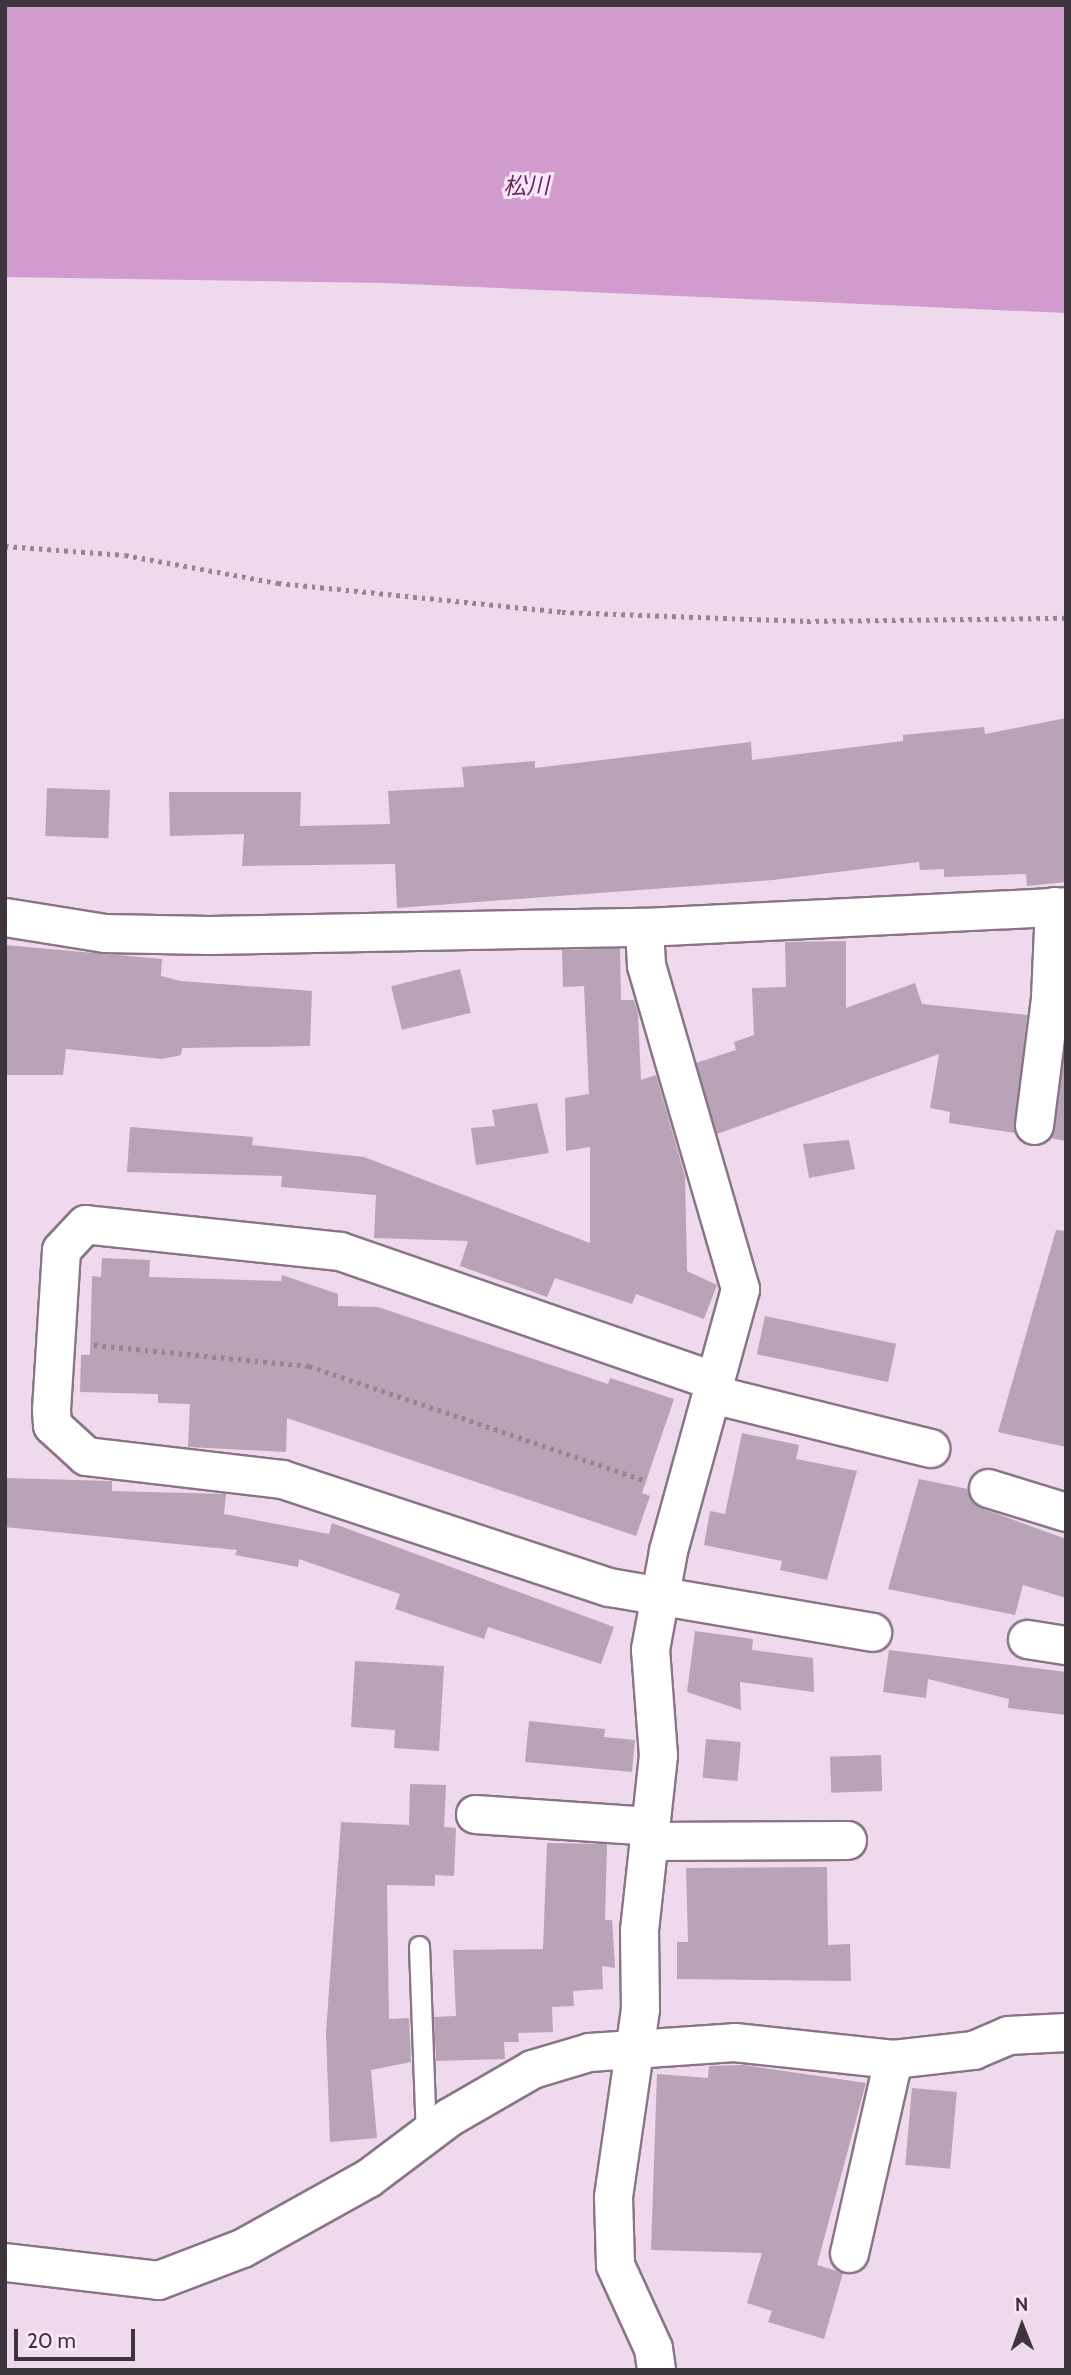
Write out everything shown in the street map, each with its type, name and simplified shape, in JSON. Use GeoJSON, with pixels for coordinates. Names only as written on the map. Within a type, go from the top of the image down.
{"type":"FeatureCollection","features":[{"type":"Feature","properties":{"kind":"street"},"geometry":{"type":"LineString","coordinates":[[5,917],[144,934],[644,927],[1060,906],[1058,998],[1034,1125]]}},
{"type":"Feature","properties":{"kind":"street"},"geometry":{"type":"LineString","coordinates":[[644,927],[646,965],[740,1272],[684,1494],[650,1649],[658,1755],[649,1834],[633,2048],[613,2197],[615,2265],[653,2348],[656,2370]]}},
{"type":"Feature","properties":{"kind":"street"},"geometry":{"type":"LineString","coordinates":[[872,1632],[660,1599],[282,1479],[86,1456],[52,1425],[61,1250],[85,1224],[340,1251],[713,1387],[930,1448]]}},
{"type":"Feature","properties":{"kind":"street"},"geometry":{"type":"LineString","coordinates":[[988,1488],[1066,1512]]}},
{"type":"Feature","properties":{"kind":"street"},"geometry":{"type":"LineString","coordinates":[[1027,1639],[1066,1645]]}},
{"type":"Feature","properties":{"kind":"street"},"geometry":{"type":"LineString","coordinates":[[475,1814],[649,1834],[847,1840]]}},
{"type":"Feature","properties":{"kind":"street"},"geometry":{"type":"LineString","coordinates":[[5,2262],[158,2280],[242,2248],[368,2178],[426,2134],[532,2069],[633,2048],[734,2042],[893,2059],[973,2050],[1008,2035],[1066,2032]]}},
{"type":"Feature","properties":{"kind":"street"},"geometry":{"type":"LineString","coordinates":[[849,2253],[893,2059]]}},
{"type":"Feature","properties":{"kind":"lane"},"geometry":{"type":"LineString","coordinates":[[419,1946],[426,2134]]}},
{"type":"Feature","properties":{"kind":"path"},"geometry":{"type":"LineString","coordinates":[[5,546],[125,555],[278,583],[562,612],[807,621],[1066,618]]}},
{"type":"Feature","properties":{"kind":"path"},"geometry":{"type":"LineString","coordinates":[[55,1342],[309,1366],[684,1494]]}},
{"type":"Feature","properties":{"kind":"water","name":"松川"},"geometry":{"type":"Polygon","coordinates":[[[5,5],[1066,5],[1066,313],[385,283],[5,277],[5,5]]]}},
{"type":"Feature","properties":{"kind":"building"},"geometry":{"type":"Polygon","coordinates":[[[1066,718],[1066,882],[1027,886],[1026,874],[944,877],[944,869],[920,870],[919,862],[773,880],[397,908],[395,864],[242,866],[244,834],[170,836],[169,792],[301,792],[300,826],[390,824],[388,791],[464,787],[462,767],[535,761],[535,768],[751,742],[752,760],[903,741],[903,735],[984,727],[985,734],[1066,718]]]}},
{"type":"Feature","properties":{"kind":"building"},"geometry":{"type":"Polygon","coordinates":[[[47,788],[110,790],[108,838],[45,836],[47,788]]]}},
{"type":"Feature","properties":{"kind":"building"},"geometry":{"type":"Polygon","coordinates":[[[846,941],[846,1008],[915,983],[922,1004],[1027,1015],[1015,1133],[949,1123],[950,1112],[930,1108],[939,1054],[717,1134],[696,1063],[736,1050],[734,1042],[754,1035],[752,988],[786,987],[785,942],[846,941]]]}},
{"type":"Feature","properties":{"kind":"building"},"geometry":{"type":"Polygon","coordinates":[[[5,945],[162,959],[161,976],[181,981],[312,991],[310,1046],[182,1048],[181,1055],[162,1059],[66,1049],[63,1075],[5,1075],[5,945]]]}},
{"type":"Feature","properties":{"kind":"building"},"geometry":{"type":"Polygon","coordinates":[[[620,948],[621,1000],[634,1000],[638,1013],[641,1080],[656,1075],[685,1176],[687,1271],[717,1285],[704,1319],[636,1294],[632,1304],[555,1278],[547,1297],[460,1266],[468,1241],[374,1238],[376,1195],[281,1187],[282,1176],[127,1172],[130,1127],[253,1137],[252,1145],[364,1157],[590,1243],[590,1147],[566,1151],[565,1098],[589,1094],[584,986],[563,987],[562,950],[620,948]]]}},
{"type":"Feature","properties":{"kind":"building"},"geometry":{"type":"Polygon","coordinates":[[[460,969],[471,1013],[402,1030],[391,986],[460,969]]]}},
{"type":"Feature","properties":{"kind":"building"},"geometry":{"type":"Polygon","coordinates":[[[1066,1041],[1066,1141],[1050,1138],[1066,1041]]]}},
{"type":"Feature","properties":{"kind":"building"},"geometry":{"type":"Polygon","coordinates":[[[537,1103],[549,1153],[476,1165],[471,1128],[495,1126],[492,1110],[537,1103]]]}},
{"type":"Feature","properties":{"kind":"building"},"geometry":{"type":"Polygon","coordinates":[[[849,1140],[855,1169],[809,1178],[803,1144],[849,1140]]]}},
{"type":"Feature","properties":{"kind":"building"},"geometry":{"type":"Polygon","coordinates":[[[1056,1230],[1066,1231],[1066,1447],[998,1432],[1056,1230]]]}},
{"type":"Feature","properties":{"kind":"building"},"geometry":{"type":"Polygon","coordinates":[[[102,1258],[150,1260],[149,1277],[281,1281],[282,1275],[338,1294],[338,1306],[378,1307],[608,1384],[610,1378],[674,1399],[642,1493],[650,1496],[636,1536],[287,1418],[286,1452],[188,1447],[190,1404],[158,1403],[158,1394],[80,1392],[81,1355],[90,1355],[92,1276],[101,1277],[102,1258]]]}},
{"type":"Feature","properties":{"kind":"building"},"geometry":{"type":"Polygon","coordinates":[[[765,1316],[896,1344],[888,1382],[757,1354],[765,1316]]]}},
{"type":"Feature","properties":{"kind":"building"},"geometry":{"type":"Polygon","coordinates":[[[742,1433],[799,1445],[796,1459],[857,1471],[827,1580],[780,1570],[782,1561],[704,1545],[710,1511],[725,1514],[742,1433]]]}},
{"type":"Feature","properties":{"kind":"building"},"geometry":{"type":"Polygon","coordinates":[[[5,1478],[112,1481],[112,1491],[226,1494],[224,1514],[329,1534],[332,1523],[614,1627],[601,1664],[488,1627],[484,1639],[395,1609],[400,1594],[299,1559],[298,1567],[235,1555],[237,1550],[5,1527],[5,1478]]]}},
{"type":"Feature","properties":{"kind":"building"},"geometry":{"type":"Polygon","coordinates":[[[919,1479],[968,1489],[981,1508],[1066,1539],[1066,1598],[1023,1585],[1015,1615],[888,1589],[919,1479]]]}},
{"type":"Feature","properties":{"kind":"building"},"geometry":{"type":"Polygon","coordinates":[[[695,1631],[753,1639],[752,1650],[813,1658],[814,1692],[740,1682],[741,1710],[687,1692],[695,1631]]]}},
{"type":"Feature","properties":{"kind":"building"},"geometry":{"type":"Polygon","coordinates":[[[889,1650],[1066,1672],[1066,1715],[1008,1708],[1009,1699],[928,1679],[926,1698],[883,1692],[889,1650]]]}},
{"type":"Feature","properties":{"kind":"building"},"geometry":{"type":"Polygon","coordinates":[[[355,1661],[444,1666],[439,1751],[394,1748],[395,1730],[351,1727],[355,1661]]]}},
{"type":"Feature","properties":{"kind":"building"},"geometry":{"type":"Polygon","coordinates":[[[529,1721],[605,1729],[604,1737],[635,1740],[632,1772],[525,1762],[529,1721]]]}},
{"type":"Feature","properties":{"kind":"building"},"geometry":{"type":"Polygon","coordinates":[[[706,1739],[741,1742],[737,1781],[703,1778],[706,1739]]]}},
{"type":"Feature","properties":{"kind":"building"},"geometry":{"type":"Polygon","coordinates":[[[881,1755],[882,1791],[831,1793],[830,1757],[881,1755]]]}},
{"type":"Feature","properties":{"kind":"building"},"geometry":{"type":"Polygon","coordinates":[[[410,1784],[446,1785],[444,1827],[456,1828],[454,1876],[435,1875],[435,1886],[387,1885],[389,2019],[409,2018],[411,2062],[371,2070],[377,2138],[330,2142],[326,2033],[341,1822],[409,1825],[410,1784]]]}},
{"type":"Feature","properties":{"kind":"building"},"geometry":{"type":"Polygon","coordinates":[[[547,1843],[607,1844],[605,1920],[612,1920],[615,1968],[602,1966],[603,1989],[573,1991],[574,2006],[552,2007],[553,2032],[518,2033],[519,2042],[504,2042],[505,2059],[436,2061],[434,2017],[456,2016],[453,1950],[543,1949],[547,1843]]]}},
{"type":"Feature","properties":{"kind":"building"},"geometry":{"type":"Polygon","coordinates":[[[827,1867],[828,1945],[850,1944],[851,1981],[677,1979],[677,1942],[688,1942],[686,1868],[827,1867]]]}},
{"type":"Feature","properties":{"kind":"building"},"geometry":{"type":"Polygon","coordinates":[[[744,2065],[866,2083],[817,2265],[843,2273],[824,2339],[768,2322],[772,2311],[747,2303],[762,2253],[651,2250],[657,2074],[708,2078],[709,2066],[744,2065]]]}},
{"type":"Feature","properties":{"kind":"building"},"geometry":{"type":"Polygon","coordinates":[[[912,2088],[957,2092],[950,2169],[905,2165],[912,2088]]]}}]}
